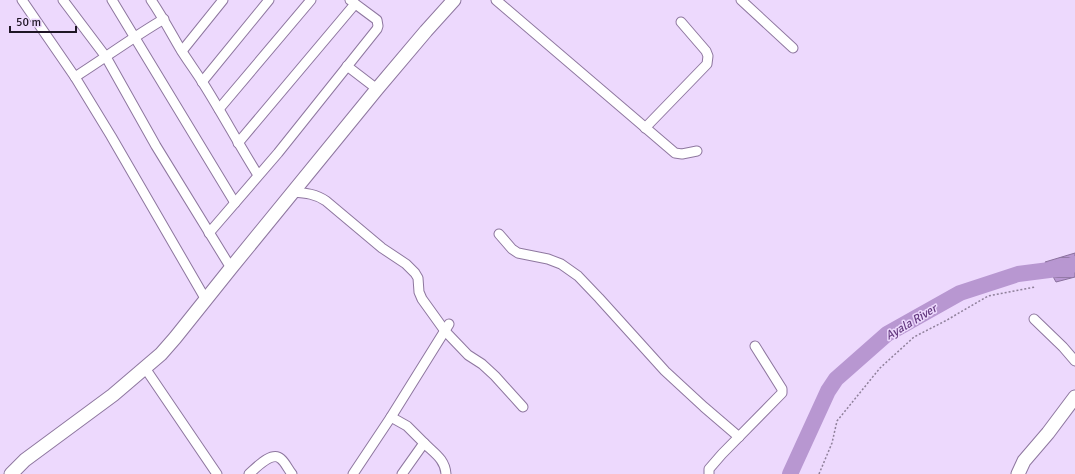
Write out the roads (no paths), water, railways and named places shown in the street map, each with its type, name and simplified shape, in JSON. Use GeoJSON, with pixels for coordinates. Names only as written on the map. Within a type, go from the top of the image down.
{"type":"FeatureCollection","features":[{"type":"Feature","properties":{"kind":"street"},"geometry":{"type":"LineString","coordinates":[[22,0],[74,77],[111,136],[206,300]]}},
{"type":"Feature","properties":{"kind":"street"},"geometry":{"type":"LineString","coordinates":[[63,0],[106,57],[156,146],[231,268]]}},
{"type":"Feature","properties":{"kind":"street"},"geometry":{"type":"LineString","coordinates":[[112,0],[235,203]]}},
{"type":"Feature","properties":{"kind":"street"},"geometry":{"type":"LineString","coordinates":[[151,0],[258,175]]}},
{"type":"Feature","properties":{"kind":"street"},"geometry":{"type":"LineString","coordinates":[[182,51],[224,0]]}},
{"type":"Feature","properties":{"kind":"street"},"geometry":{"type":"LineString","coordinates":[[202,82],[269,0]]}},
{"type":"Feature","properties":{"kind":"street"},"geometry":{"type":"LineString","coordinates":[[219,110],[311,0]]}},
{"type":"Feature","properties":{"kind":"street"},"geometry":{"type":"LineString","coordinates":[[11,474],[25,460],[113,395],[161,354],[377,89],[454,0]]}},
{"type":"Feature","properties":{"kind":"street"},"geometry":{"type":"LineString","coordinates":[[496,0],[675,153],[682,154],[697,151]]}},
{"type":"Feature","properties":{"kind":"street"},"geometry":{"type":"LineString","coordinates":[[741,0],[792,48]]}},
{"type":"Feature","properties":{"kind":"street"},"geometry":{"type":"LineString","coordinates":[[209,233],[278,153],[347,66],[378,26],[377,20],[353,2],[238,143]]}},
{"type":"Feature","properties":{"kind":"street"},"geometry":{"type":"LineString","coordinates":[[74,77],[164,19]]}},
{"type":"Feature","properties":{"kind":"street"},"geometry":{"type":"LineString","coordinates":[[646,128],[707,64],[708,56],[706,51],[681,22]]}},
{"type":"Feature","properties":{"kind":"street"},"geometry":{"type":"LineString","coordinates":[[347,66],[377,89]]}},
{"type":"Feature","properties":{"kind":"street"},"geometry":{"type":"LineString","coordinates":[[293,192],[319,196],[382,248],[406,264],[418,278],[419,292],[422,299],[447,327],[468,355],[482,364],[495,376],[523,407]]}},
{"type":"Feature","properties":{"kind":"street"},"geometry":{"type":"LineString","coordinates":[[499,234],[512,249],[518,253],[548,259],[561,264],[578,276],[665,371],[704,407],[739,436]]}},
{"type":"Feature","properties":{"kind":"street"},"geometry":{"type":"LineString","coordinates":[[1034,319],[1075,361]]}},
{"type":"Feature","properties":{"kind":"street"},"geometry":{"type":"LineString","coordinates":[[353,474],[391,417],[447,327]]}},
{"type":"Feature","properties":{"kind":"street"},"geometry":{"type":"LineString","coordinates":[[709,474],[709,470],[722,454],[782,392],[782,389],[754,346]]}},
{"type":"Feature","properties":{"kind":"street"},"geometry":{"type":"LineString","coordinates":[[145,368],[217,474]]}},
{"type":"Feature","properties":{"kind":"street"},"geometry":{"type":"LineString","coordinates":[[1018,474],[1024,461],[1048,433],[1075,397]]}},
{"type":"Feature","properties":{"kind":"street"},"geometry":{"type":"LineString","coordinates":[[391,417],[407,426],[442,460],[446,474]]}},
{"type":"Feature","properties":{"kind":"street"},"geometry":{"type":"LineString","coordinates":[[402,474],[424,443]]}},
{"type":"Feature","properties":{"kind":"street"},"geometry":{"type":"LineString","coordinates":[[249,474],[270,457],[275,456],[280,458],[292,474]]}},
{"type":"Feature","properties":{"kind":"waterway","name":"Ayala River"},"geometry":{"type":"LineString","coordinates":[[790,474],[828,391],[836,379],[887,334],[960,293],[1018,274],[1065,268],[1075,264]]}}]}
